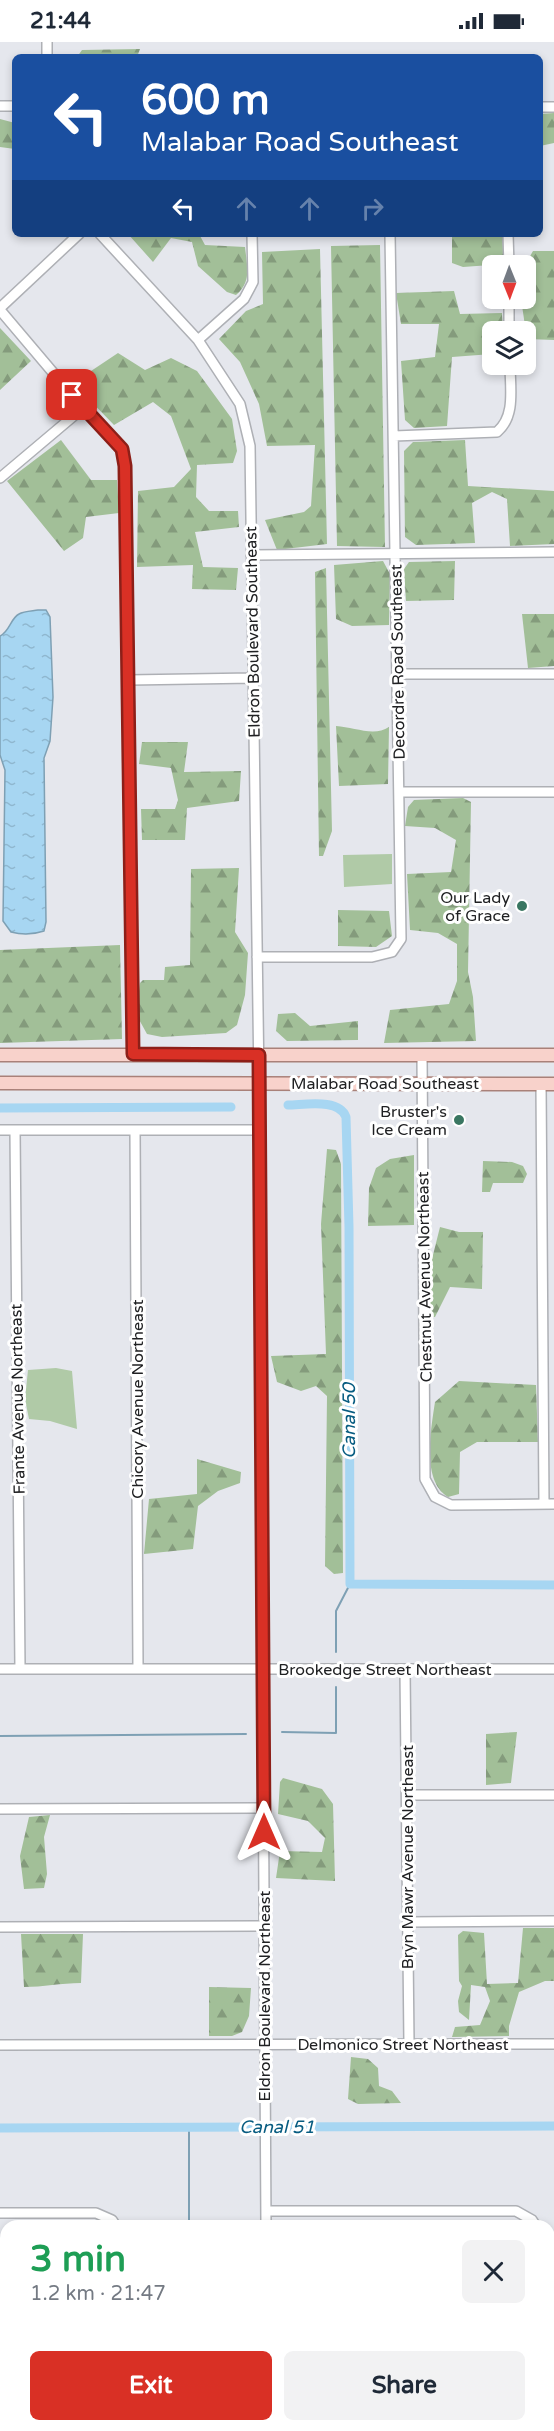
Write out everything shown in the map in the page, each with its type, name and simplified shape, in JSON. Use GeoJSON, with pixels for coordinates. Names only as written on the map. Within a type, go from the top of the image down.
{"type":"FeatureCollection","features":[{"type":"Feature","properties":{"kind":"main road","name":"Malabar Road Southeast"},"geometry":{"type":"LineString","coordinates":[[0,1055],[554,1055]]}},
{"type":"Feature","properties":{"kind":"main road","name":"Malabar Road Southeast"},"geometry":{"type":"LineString","coordinates":[[0,1083],[548,1084]]}},
{"type":"Feature","properties":{"kind":"street"},"geometry":{"type":"LineString","coordinates":[[76,237],[0,309],[82,408],[122,449],[125,466],[129,680],[133,1054]]}},
{"type":"Feature","properties":{"kind":"street","name":"Eldron Boulevard Southeast"},"geometry":{"type":"LineString","coordinates":[[102,237],[198,340],[240,404],[246,421],[250,446],[260,1082]]}},
{"type":"Feature","properties":{"kind":"street"},"geometry":{"type":"LineString","coordinates":[[198,340],[243,299],[253,282],[252,237]]}},
{"type":"Feature","properties":{"kind":"street","name":"Decordre Road Southeast"},"geometry":{"type":"LineString","coordinates":[[257,957],[372,957],[392,952],[401,939],[390,237]]}},
{"type":"Feature","properties":{"kind":"street"},"geometry":{"type":"LineString","coordinates":[[508,237],[509,255]]}},
{"type":"Feature","properties":{"kind":"street"},"geometry":{"type":"LineString","coordinates":[[394,436],[497,432],[506,425],[510,412],[510,375]]}},
{"type":"Feature","properties":{"kind":"street"},"geometry":{"type":"LineString","coordinates":[[0,478],[82,408]]}},
{"type":"Feature","properties":{"kind":"street"},"geometry":{"type":"LineString","coordinates":[[251,555],[554,552]]}},
{"type":"Feature","properties":{"kind":"street"},"geometry":{"type":"LineString","coordinates":[[398,674],[554,674]]}},
{"type":"Feature","properties":{"kind":"street"},"geometry":{"type":"LineString","coordinates":[[129,680],[253,678]]}},
{"type":"Feature","properties":{"kind":"street"},"geometry":{"type":"LineString","coordinates":[[400,792],[554,792]]}},
{"type":"Feature","properties":{"kind":"street","name":"Chestnut Avenue Northeast"},"geometry":{"type":"LineString","coordinates":[[422,1055],[425,1479],[435,1497],[451,1504],[549,1504]]}},
{"type":"Feature","properties":{"kind":"street","name":"Eldron Boulevard Northeast"},"geometry":{"type":"LineString","coordinates":[[260,1082],[266,2220]]}},
{"type":"Feature","properties":{"kind":"street"},"geometry":{"type":"LineString","coordinates":[[548,1084],[549,1504]]}},
{"type":"Feature","properties":{"kind":"street"},"geometry":{"type":"LineString","coordinates":[[0,1130],[260,1130]]}},
{"type":"Feature","properties":{"kind":"street","name":"Frante Avenue Northeast"},"geometry":{"type":"LineString","coordinates":[[15,1130],[20,1669]]}},
{"type":"Feature","properties":{"kind":"street","name":"Chicory Avenue Northeast"},"geometry":{"type":"LineString","coordinates":[[135,1130],[138,1668]]}},
{"type":"Feature","properties":{"kind":"street","name":"Brookedge Street Northeast"},"geometry":{"type":"LineString","coordinates":[[0,1669],[554,1669]]}},
{"type":"Feature","properties":{"kind":"street","name":"Bryn Mawr Avenue Northeast"},"geometry":{"type":"LineString","coordinates":[[405,1670],[409,2044]]}},
{"type":"Feature","properties":{"kind":"street"},"geometry":{"type":"LineString","coordinates":[[408,1795],[554,1795]]}},
{"type":"Feature","properties":{"kind":"street"},"geometry":{"type":"LineString","coordinates":[[0,1809],[264,1808]]}},
{"type":"Feature","properties":{"kind":"street"},"geometry":{"type":"LineString","coordinates":[[408,1922],[554,1921]]}},
{"type":"Feature","properties":{"kind":"street"},"geometry":{"type":"LineString","coordinates":[[0,1927],[264,1926]]}},
{"type":"Feature","properties":{"kind":"street","name":"Delmonico Street Northeast"},"geometry":{"type":"LineString","coordinates":[[0,2046],[554,2044]]}},
{"type":"Feature","properties":{"kind":"street"},"geometry":{"type":"LineString","coordinates":[[266,2211],[516,2211],[530,2220]]}},
{"type":"Feature","properties":{"kind":"street"},"geometry":{"type":"LineString","coordinates":[[0,2213],[96,2213],[109,2220]]}},
{"type":"Feature","properties":{"kind":"green space"},"geometry":{"type":"Polygon","coordinates":[[[140,49],[138,54],[79,54],[82,50],[140,49]]]}},
{"type":"Feature","properties":{"kind":"green space"},"geometry":{"type":"Polygon","coordinates":[[[554,113],[554,143],[543,145],[543,114],[554,113]]]}},
{"type":"Feature","properties":{"kind":"green space"},"geometry":{"type":"Polygon","coordinates":[[[0,119],[12,122],[12,149],[0,147],[0,119]]]}},
{"type":"Feature","properties":{"kind":"green space"},"geometry":{"type":"Polygon","coordinates":[[[131,237],[201,237],[205,245],[245,247],[247,273],[244,285],[236,295],[227,292],[198,266],[192,242],[171,238],[153,262],[131,237]]]}},
{"type":"Feature","properties":{"kind":"green space"},"geometry":{"type":"Polygon","coordinates":[[[452,237],[502,237],[503,255],[482,255],[482,266],[463,267],[452,263],[452,237]]]}},
{"type":"Feature","properties":{"kind":"green space"},"geometry":{"type":"Polygon","coordinates":[[[380,245],[385,547],[337,546],[331,246],[380,245]]]}},
{"type":"Feature","properties":{"kind":"green space"},"geometry":{"type":"Polygon","coordinates":[[[320,249],[327,544],[277,550],[265,520],[304,512],[311,506],[315,445],[267,446],[259,404],[240,362],[219,339],[246,311],[263,304],[262,252],[320,249]]]}},
{"type":"Feature","properties":{"kind":"green space"},"geometry":{"type":"Polygon","coordinates":[[[533,251],[554,251],[554,340],[536,339],[536,321],[524,321],[522,309],[536,309],[536,255],[531,255],[533,251]]]}},
{"type":"Feature","properties":{"kind":"green space"},"geometry":{"type":"Polygon","coordinates":[[[454,291],[460,314],[502,313],[502,321],[482,321],[482,355],[452,357],[447,426],[414,428],[405,420],[401,361],[435,357],[439,324],[401,324],[396,293],[454,291]]]}},
{"type":"Feature","properties":{"kind":"green space"},"geometry":{"type":"Polygon","coordinates":[[[0,328],[31,361],[0,390],[0,328]]]}},
{"type":"Feature","properties":{"kind":"green space"},"geometry":{"type":"Polygon","coordinates":[[[118,353],[145,370],[171,358],[197,371],[232,419],[237,451],[233,463],[197,465],[196,497],[209,511],[238,511],[239,527],[195,532],[203,567],[238,568],[236,590],[192,589],[193,565],[137,567],[138,491],[174,487],[191,469],[171,416],[153,402],[114,425],[73,383],[118,353]]]}},
{"type":"Feature","properties":{"kind":"green space"},"geometry":{"type":"Polygon","coordinates":[[[61,440],[91,480],[117,480],[119,513],[86,517],[83,538],[64,551],[7,481],[61,440]]]}},
{"type":"Feature","properties":{"kind":"green space"},"geometry":{"type":"Polygon","coordinates":[[[465,440],[468,486],[554,491],[554,544],[510,546],[507,499],[492,492],[472,503],[475,543],[416,545],[405,537],[404,451],[413,442],[465,440]]]}},
{"type":"Feature","properties":{"kind":"green space"},"geometry":{"type":"Polygon","coordinates":[[[383,561],[390,574],[389,625],[352,626],[336,619],[334,565],[383,561]]]}},
{"type":"Feature","properties":{"kind":"green space"},"geometry":{"type":"Polygon","coordinates":[[[455,561],[454,600],[406,601],[404,569],[409,562],[455,561]]]}},
{"type":"Feature","properties":{"kind":"green space"},"geometry":{"type":"Polygon","coordinates":[[[326,568],[332,831],[323,856],[319,856],[315,572],[326,568]]]}},
{"type":"Feature","properties":{"kind":"green space"},"geometry":{"type":"Polygon","coordinates":[[[522,614],[554,614],[554,666],[528,668],[522,614]]]}},
{"type":"Feature","properties":{"kind":"green space"},"geometry":{"type":"Polygon","coordinates":[[[336,726],[370,731],[389,727],[388,784],[339,786],[336,726]]]}},
{"type":"Feature","properties":{"kind":"green space"},"geometry":{"type":"Polygon","coordinates":[[[142,742],[188,742],[184,772],[241,771],[239,801],[187,808],[185,840],[142,840],[141,809],[175,809],[178,800],[171,768],[139,764],[142,742]]]}},
{"type":"Feature","properties":{"kind":"green space"},"geometry":{"type":"Polygon","coordinates":[[[463,798],[471,802],[468,972],[473,997],[476,1041],[384,1043],[390,1010],[449,1004],[457,981],[457,944],[438,933],[410,930],[407,874],[451,872],[456,840],[435,828],[405,826],[408,807],[414,800],[463,798]]]}},
{"type":"Feature","properties":{"kind":"green space"},"geometry":{"type":"Polygon","coordinates":[[[392,854],[392,884],[344,887],[343,855],[392,854]]]}},
{"type":"Feature","properties":{"kind":"green space"},"geometry":{"type":"Polygon","coordinates":[[[239,868],[235,932],[248,953],[245,995],[237,1025],[226,1033],[162,1037],[147,1034],[136,1014],[140,983],[143,980],[164,980],[165,967],[190,965],[191,869],[239,868]]]}},
{"type":"Feature","properties":{"kind":"green space"},"geometry":{"type":"Polygon","coordinates":[[[338,910],[389,911],[392,936],[376,947],[338,946],[338,910]]]}},
{"type":"Feature","properties":{"kind":"green space"},"geometry":{"type":"Polygon","coordinates":[[[120,945],[122,1039],[0,1043],[0,950],[120,945]]]}},
{"type":"Feature","properties":{"kind":"green space"},"geometry":{"type":"Polygon","coordinates":[[[295,1013],[310,1026],[358,1021],[358,1040],[287,1041],[276,1031],[278,1014],[295,1013]]]}},
{"type":"Feature","properties":{"kind":"green space"},"geometry":{"type":"Polygon","coordinates":[[[327,1149],[336,1150],[341,1164],[343,1573],[334,1574],[325,1566],[327,1396],[316,1386],[301,1391],[277,1382],[271,1356],[326,1354],[321,1224],[327,1149]]]}},
{"type":"Feature","properties":{"kind":"green space"},"geometry":{"type":"Polygon","coordinates":[[[414,1155],[414,1225],[368,1226],[369,1188],[376,1168],[390,1159],[414,1155]]]}},
{"type":"Feature","properties":{"kind":"green space"},"geometry":{"type":"Polygon","coordinates":[[[483,1161],[512,1162],[523,1166],[527,1174],[523,1183],[493,1183],[490,1192],[482,1192],[483,1161]]]}},
{"type":"Feature","properties":{"kind":"green space"},"geometry":{"type":"Polygon","coordinates":[[[440,1227],[459,1232],[483,1232],[482,1289],[450,1287],[435,1317],[428,1318],[431,1263],[440,1227]]]}},
{"type":"Feature","properties":{"kind":"green space"},"geometry":{"type":"Polygon","coordinates":[[[56,1368],[72,1371],[77,1429],[50,1421],[29,1419],[25,1399],[28,1370],[56,1368]]]}},
{"type":"Feature","properties":{"kind":"green space"},"geometry":{"type":"Polygon","coordinates":[[[459,1381],[536,1385],[538,1442],[477,1442],[460,1452],[459,1494],[448,1497],[434,1479],[430,1440],[435,1402],[459,1381]]]}},
{"type":"Feature","properties":{"kind":"green space"},"geometry":{"type":"Polygon","coordinates":[[[197,1459],[241,1472],[240,1483],[218,1491],[198,1506],[193,1549],[144,1554],[149,1499],[197,1494],[197,1459]]]}},
{"type":"Feature","properties":{"kind":"green space"},"geometry":{"type":"Polygon","coordinates":[[[517,1732],[511,1783],[486,1785],[486,1734],[517,1732]]]}},
{"type":"Feature","properties":{"kind":"green space"},"geometry":{"type":"Polygon","coordinates":[[[283,1778],[322,1789],[333,1804],[335,1881],[276,1878],[280,1851],[322,1852],[325,1838],[308,1821],[278,1814],[280,1782],[283,1778]]]}},
{"type":"Feature","properties":{"kind":"green space"},"geometry":{"type":"Polygon","coordinates":[[[50,1815],[44,1837],[47,1874],[44,1888],[24,1889],[20,1856],[29,1817],[50,1815]]]}},
{"type":"Feature","properties":{"kind":"green space"},"geometry":{"type":"Polygon","coordinates":[[[523,1928],[554,1928],[554,1981],[545,1981],[519,1992],[509,2026],[509,2036],[452,2037],[455,2027],[480,2025],[490,2001],[485,1987],[471,1985],[469,2020],[459,2012],[458,2001],[462,1986],[459,1981],[458,1935],[463,1931],[484,1933],[487,1984],[518,1983],[523,1928]]]}},
{"type":"Feature","properties":{"kind":"green space"},"geometry":{"type":"Polygon","coordinates":[[[21,1934],[83,1934],[81,1983],[24,1987],[21,1934]]]}},
{"type":"Feature","properties":{"kind":"green space"},"geometry":{"type":"Polygon","coordinates":[[[209,1987],[251,1988],[249,2016],[242,2032],[232,2036],[209,2036],[209,1987]]]}},
{"type":"Feature","properties":{"kind":"green space"},"geometry":{"type":"Polygon","coordinates":[[[351,2057],[368,2059],[378,2068],[379,2086],[392,2091],[401,2103],[358,2104],[348,2099],[351,2057]]]}},
{"type":"Feature","properties":{"kind":"water"},"geometry":{"type":"Polygon","coordinates":[[[46,610],[50,617],[53,697],[50,741],[44,758],[46,922],[44,931],[23,934],[11,932],[3,921],[5,770],[0,755],[0,636],[19,614],[46,610]]]}},
{"type":"Feature","properties":{"kind":"waterway","name":"Canal 50"},"geometry":{"type":"LineString","coordinates":[[288,1105],[329,1105],[342,1111],[346,1117],[349,1227],[350,1584],[554,1585]]}},
{"type":"Feature","properties":{"kind":"waterway","name":"Canal 50"},"geometry":{"type":"LineString","coordinates":[[0,1108],[231,1107]]}},
{"type":"Feature","properties":{"kind":"waterway"},"geometry":{"type":"LineString","coordinates":[[336,1652],[336,1611],[350,1584]]}},
{"type":"Feature","properties":{"kind":"waterway"},"geometry":{"type":"LineString","coordinates":[[282,1732],[336,1733],[336,1687]]}},
{"type":"Feature","properties":{"kind":"waterway"},"geometry":{"type":"LineString","coordinates":[[0,1736],[246,1734]]}},
{"type":"Feature","properties":{"kind":"waterway","name":"Canal 51"},"geometry":{"type":"LineString","coordinates":[[0,2128],[554,2126]]}},
{"type":"Feature","properties":{"kind":"waterway"},"geometry":{"type":"LineString","coordinates":[[189,2127],[189,2220]]}},
{"type":"Feature","properties":{"kind":"place","name":"Our Lady of Grace"},"geometry":{"type":"Point","coordinates":[522,906]}},
{"type":"Feature","properties":{"kind":"place","name":"Bruster's Ice Cream"},"geometry":{"type":"Point","coordinates":[459,1120]}},
{"type":"Feature","properties":{"kind":"route"},"geometry":{"type":"LineString","coordinates":[[72,395],[122,449],[125,466],[133,1054],[259,1055],[264,1832]]}}]}
